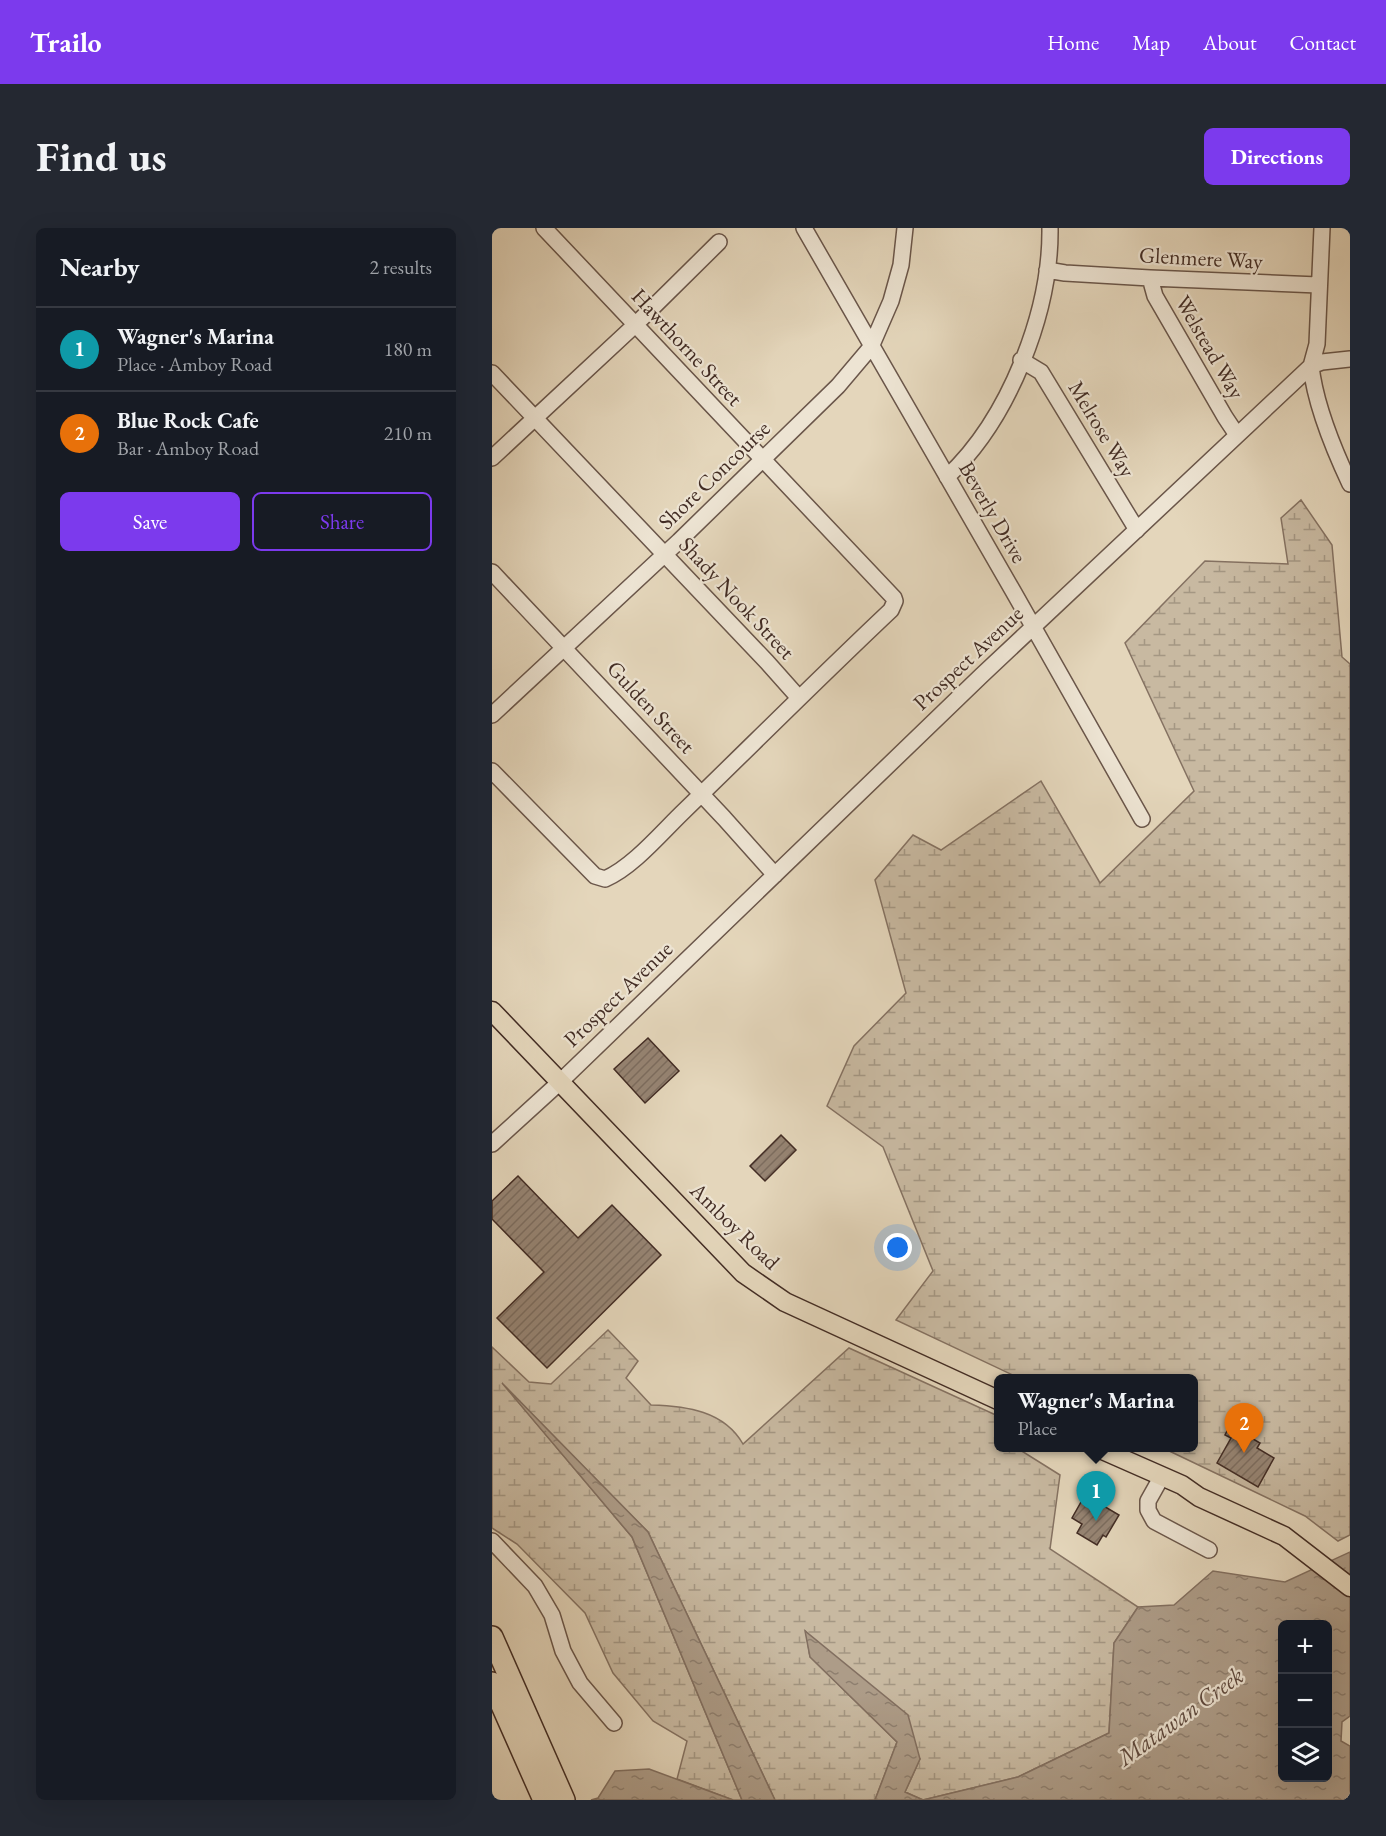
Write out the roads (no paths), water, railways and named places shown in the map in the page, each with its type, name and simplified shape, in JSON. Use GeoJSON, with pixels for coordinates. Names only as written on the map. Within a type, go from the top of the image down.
{"type":"FeatureCollection","features":[{"type":"Feature","properties":{"kind":"highway"},"geometry":{"type":"LineString","coordinates":[[492,1637],[551,1794]]}},
{"type":"Feature","properties":{"kind":"highway"},"geometry":{"type":"LineString","coordinates":[[492,1683],[551,1794]]}},
{"type":"Feature","properties":{"kind":"main road","name":"Amboy Road"},"geometry":{"type":"LineString","coordinates":[[492,1011],[743,1273],[785,1302],[994,1398]]}},
{"type":"Feature","properties":{"kind":"main road"},"geometry":{"type":"LineString","coordinates":[[1107,1452],[1182,1485],[1199,1497],[1284,1536],[1350,1587]]}},
{"type":"Feature","properties":{"kind":"street","name":"Hawthorne Street"},"geometry":{"type":"LineString","coordinates":[[544,228],[894,598],[895,602],[891,610],[799,698]]}},
{"type":"Feature","properties":{"kind":"street","name":"Beverly Drive"},"geometry":{"type":"LineString","coordinates":[[804,228],[1142,819]]}},
{"type":"Feature","properties":{"kind":"street","name":"Shore Concourse"},"geometry":{"type":"LineString","coordinates":[[492,715],[838,386],[871,346],[897,282],[905,228]]}},
{"type":"Feature","properties":{"kind":"street"},"geometry":{"type":"LineString","coordinates":[[947,477],[964,461],[987,428],[1009,390],[1031,339],[1047,270],[1050,228]]}},
{"type":"Feature","properties":{"kind":"street"},"geometry":{"type":"LineString","coordinates":[[1322,228],[1317,344],[1311,366],[1313,380],[1332,442],[1350,484]]}},
{"type":"Feature","properties":{"kind":"street"},"geometry":{"type":"LineString","coordinates":[[492,458],[635,325],[719,242]]}},
{"type":"Feature","properties":{"kind":"street","name":"Glenmere Way"},"geometry":{"type":"LineString","coordinates":[[1047,270],[1150,278],[1318,285]]}},
{"type":"Feature","properties":{"kind":"street","name":"Welstead Way"},"geometry":{"type":"LineString","coordinates":[[1150,278],[1155,296],[1237,435]]}},
{"type":"Feature","properties":{"kind":"street"},"geometry":{"type":"LineString","coordinates":[[1311,366],[1322,362],[1350,359]]}},
{"type":"Feature","properties":{"kind":"street","name":"Melrose Way"},"geometry":{"type":"LineString","coordinates":[[1021,360],[1041,372],[1137,530]]}},
{"type":"Feature","properties":{"kind":"street","name":"Prospect Avenue"},"geometry":{"type":"LineString","coordinates":[[492,1144],[560,1082],[1033,627],[1311,366]]}},
{"type":"Feature","properties":{"kind":"street","name":"Shady Nook Street"},"geometry":{"type":"LineString","coordinates":[[492,373],[799,698]]}},
{"type":"Feature","properties":{"kind":"street","name":"Gulden Street"},"geometry":{"type":"LineString","coordinates":[[492,572],[702,794],[775,875]]}},
{"type":"Feature","properties":{"kind":"street"},"geometry":{"type":"LineString","coordinates":[[492,771],[595,876],[605,879],[614,875],[702,794],[799,698]]}},
{"type":"Feature","properties":{"kind":"street"},"geometry":{"type":"LineString","coordinates":[[1162,1476],[1148,1501],[1148,1510],[1154,1521],[1209,1550]]}},
{"type":"Feature","properties":{"kind":"street"},"geometry":{"type":"LineString","coordinates":[[492,1541],[536,1587],[552,1615],[563,1651],[580,1683],[614,1723]]}},
{"type":"Feature","properties":{"kind":"water"},"geometry":{"type":"Polygon","coordinates":[[[502,1383],[648,1532],[775,1800],[742,1800],[632,1537],[502,1383]]]}},
{"type":"Feature","properties":{"kind":"water","name":"Matawan Creek"},"geometry":{"type":"Polygon","coordinates":[[[1350,1552],[1350,1716],[1342,1722],[1341,1741],[1350,1746],[1350,1800],[923,1800],[1018,1777],[1109,1733],[1114,1643],[1138,1607],[1174,1605],[1213,1571],[1285,1582],[1350,1552]]]}},
{"type":"Feature","properties":{"kind":"water"},"geometry":{"type":"Polygon","coordinates":[[[805,1631],[908,1715],[920,1759],[905,1792],[923,1800],[875,1800],[897,1742],[810,1657],[805,1631]]]}},
{"type":"Feature","properties":{"kind":"water"},"geometry":{"type":"Polygon","coordinates":[[[649,1769],[733,1800],[591,1800],[598,1798],[615,1771],[649,1769]]]}},
{"type":"Feature","properties":{"kind":"place","name":"Blue Rock Cafe"},"geometry":{"type":"Point","coordinates":[1244,1453]}},
{"type":"Feature","properties":{"kind":"place","name":"Wagner's Marina"},"geometry":{"type":"Point","coordinates":[1096,1521]}}]}
